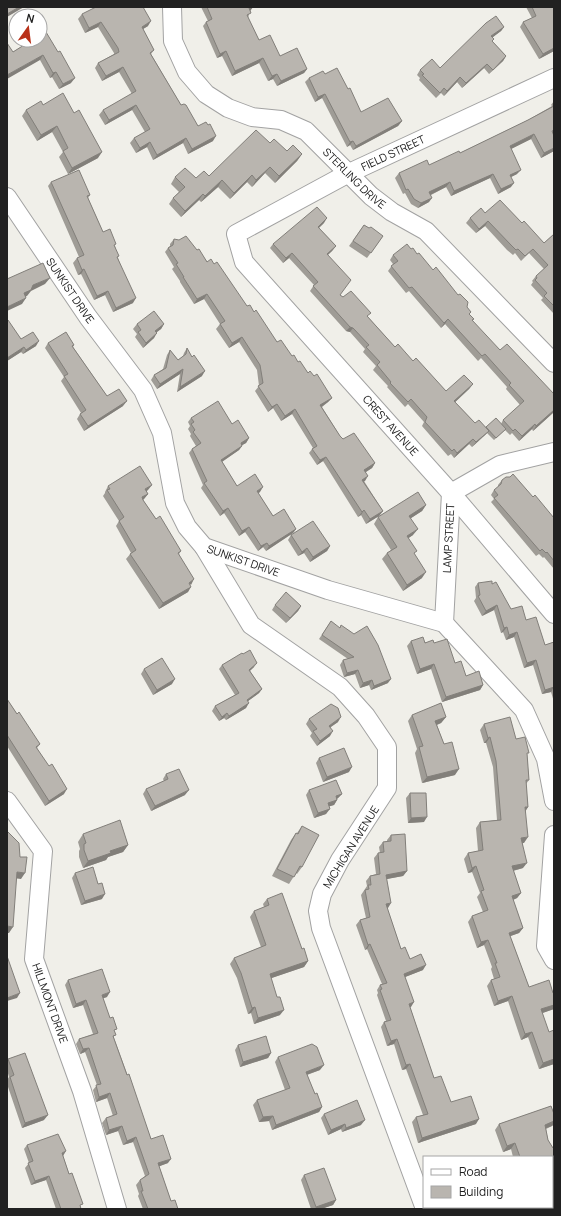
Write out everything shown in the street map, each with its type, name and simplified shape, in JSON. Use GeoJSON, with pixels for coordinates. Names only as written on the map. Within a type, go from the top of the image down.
{"type":"FeatureCollection","features":[{"type":"Feature","properties":{"kind":"street","name":"STERLING DRIVE"},"geometry":{"type":"LineString","coordinates":[[172,7],[173,41],[187,72],[206,94],[228,108],[252,116],[281,120],[306,131],[347,174],[371,196],[392,212],[426,231],[554,363]]}},
{"type":"Feature","properties":{"kind":"street","name":"FIELD STREET"},"geometry":{"type":"LineString","coordinates":[[236,234],[347,174],[554,78]]}},
{"type":"Feature","properties":{"kind":"street","name":"SUNKIST DRIVE"},"geometry":{"type":"LineString","coordinates":[[7,197],[88,317],[143,390],[162,433],[175,503],[187,527],[204,547],[328,590],[444,623]]}},
{"type":"Feature","properties":{"kind":"street","name":"CREST AVENUE"},"geometry":{"type":"LineString","coordinates":[[236,234],[244,262],[450,492],[554,614]]}},
{"type":"Feature","properties":{"kind":"street","name":"LAMP STREET"},"geometry":{"type":"LineString","coordinates":[[444,623],[450,492],[500,466],[554,452]]}},
{"type":"Feature","properties":{"kind":"street","name":"MICHIGAN AVENUE"},"geometry":{"type":"LineString","coordinates":[[204,547],[251,625],[340,687],[366,716],[387,747],[387,788],[340,860],[322,894],[318,911],[321,928],[423,1204]]}},
{"type":"Feature","properties":{"kind":"street"},"geometry":{"type":"LineString","coordinates":[[444,623],[524,710],[546,759],[554,801]]}},
{"type":"Feature","properties":{"kind":"street","name":"HILLMONT DRIVE"},"geometry":{"type":"LineString","coordinates":[[7,801],[43,851],[34,959],[82,1092],[117,1209]]}},
{"type":"Feature","properties":{"kind":"street"},"geometry":{"type":"LineString","coordinates":[[554,835],[546,946],[554,960]]}},
{"type":"Feature","properties":{"kind":"building"},"geometry":{"type":"Polygon","coordinates":[[[7,7],[19,7],[8,8],[7,14],[7,7]]]}},
{"type":"Feature","properties":{"kind":"building"},"geometry":{"type":"Polygon","coordinates":[[[96,7],[143,7],[151,21],[142,27],[154,50],[150,53],[181,105],[186,105],[198,126],[206,122],[208,125],[210,124],[216,136],[192,149],[186,138],[157,155],[150,142],[140,148],[134,138],[150,129],[136,105],[109,120],[103,110],[136,91],[123,67],[106,76],[98,63],[119,52],[118,48],[101,22],[89,28],[82,14],[96,7]]]}},
{"type":"Feature","properties":{"kind":"building"},"geometry":{"type":"Polygon","coordinates":[[[207,7],[252,7],[249,8],[251,13],[247,15],[259,40],[270,35],[280,56],[297,48],[307,69],[281,81],[277,74],[272,76],[263,58],[235,71],[226,51],[220,54],[206,22],[212,19],[207,7]]]}},
{"type":"Feature","properties":{"kind":"building"},"geometry":{"type":"Polygon","coordinates":[[[532,7],[554,7],[554,48],[543,54],[523,22],[536,16],[532,7]]]}},
{"type":"Feature","properties":{"kind":"building"},"geometry":{"type":"Polygon","coordinates":[[[496,16],[504,27],[491,36],[494,39],[492,41],[506,56],[493,70],[487,64],[466,83],[460,77],[447,91],[444,88],[440,93],[422,75],[424,74],[420,70],[432,59],[440,68],[486,23],[496,16]]]}},
{"type":"Feature","properties":{"kind":"building"},"geometry":{"type":"Polygon","coordinates":[[[48,35],[58,52],[60,51],[75,78],[63,84],[56,72],[53,73],[43,55],[7,75],[7,43],[8,48],[10,48],[13,52],[19,48],[48,48],[48,35]]]}},
{"type":"Feature","properties":{"kind":"building"},"geometry":{"type":"Polygon","coordinates":[[[337,68],[348,89],[350,88],[361,112],[388,98],[402,121],[356,146],[353,141],[350,142],[325,94],[318,97],[309,78],[323,71],[325,74],[337,68]]]}},
{"type":"Feature","properties":{"kind":"building"},"geometry":{"type":"Polygon","coordinates":[[[63,93],[74,113],[79,110],[102,152],[72,168],[63,151],[68,148],[57,126],[41,135],[26,110],[41,101],[43,105],[63,93]]]}},
{"type":"Feature","properties":{"kind":"building"},"geometry":{"type":"Polygon","coordinates":[[[554,106],[554,130],[552,131],[554,136],[554,148],[544,153],[534,134],[510,146],[521,170],[510,175],[514,183],[501,189],[493,174],[454,191],[450,182],[429,192],[432,198],[421,203],[414,199],[408,189],[406,190],[399,173],[427,160],[429,165],[459,151],[460,153],[554,106]]]}},
{"type":"Feature","properties":{"kind":"building"},"geometry":{"type":"Polygon","coordinates":[[[256,130],[270,143],[274,139],[287,151],[293,145],[302,154],[279,176],[270,167],[256,180],[252,175],[234,193],[222,180],[205,196],[203,194],[185,211],[173,198],[185,187],[175,177],[185,168],[196,178],[204,171],[209,176],[256,130]]]}},
{"type":"Feature","properties":{"kind":"building"},"geometry":{"type":"Polygon","coordinates":[[[79,170],[90,195],[87,196],[103,232],[110,229],[116,244],[114,245],[119,256],[117,257],[136,298],[116,308],[108,291],[97,296],[84,269],[82,270],[77,258],[84,255],[51,182],[79,170]]]}},
{"type":"Feature","properties":{"kind":"building"},"geometry":{"type":"Polygon","coordinates":[[[500,200],[522,223],[524,221],[544,243],[554,234],[554,306],[544,296],[547,293],[535,280],[537,278],[536,276],[548,265],[533,249],[525,256],[518,249],[516,250],[488,221],[479,229],[470,218],[481,208],[485,213],[500,200]]]}},
{"type":"Feature","properties":{"kind":"building"},"geometry":{"type":"Polygon","coordinates":[[[317,207],[327,218],[318,227],[336,246],[327,254],[351,280],[340,295],[343,297],[351,291],[371,313],[367,316],[395,347],[398,344],[413,361],[416,358],[446,391],[464,375],[473,384],[454,401],[475,423],[479,420],[489,431],[476,442],[473,439],[457,453],[454,449],[452,451],[425,422],[427,417],[411,399],[408,402],[390,383],[391,382],[377,365],[380,362],[366,347],[369,345],[353,328],[350,327],[313,286],[318,282],[292,253],[286,258],[273,244],[317,207]]]}},
{"type":"Feature","properties":{"kind":"building"},"geometry":{"type":"Polygon","coordinates":[[[364,225],[369,228],[371,227],[383,236],[371,253],[353,241],[364,225]]]}},
{"type":"Feature","properties":{"kind":"building"},"geometry":{"type":"Polygon","coordinates":[[[186,236],[197,250],[199,249],[207,262],[211,259],[214,264],[217,262],[247,306],[250,305],[254,312],[256,310],[277,342],[281,340],[292,356],[294,355],[298,362],[300,361],[308,373],[310,371],[314,376],[317,374],[332,398],[320,405],[340,436],[343,439],[354,433],[375,463],[364,470],[368,476],[362,480],[383,511],[370,519],[364,510],[362,512],[326,457],[320,460],[312,449],[317,446],[295,409],[285,416],[277,404],[272,407],[258,386],[263,383],[260,365],[242,337],[232,343],[220,324],[225,321],[207,294],[197,299],[176,264],[178,263],[168,248],[173,245],[174,239],[179,240],[186,236]]]}},
{"type":"Feature","properties":{"kind":"building"},"geometry":{"type":"Polygon","coordinates":[[[407,244],[411,249],[413,248],[417,254],[419,253],[433,270],[436,267],[458,295],[460,294],[468,302],[467,307],[471,312],[469,314],[474,319],[472,320],[500,350],[507,344],[554,394],[554,410],[522,436],[515,429],[513,431],[503,420],[524,401],[509,385],[511,383],[485,354],[482,356],[448,319],[444,323],[412,287],[409,288],[391,266],[398,261],[393,255],[407,244]]]}},
{"type":"Feature","properties":{"kind":"building"},"geometry":{"type":"Polygon","coordinates":[[[43,263],[50,278],[33,285],[31,290],[24,293],[26,298],[7,307],[7,279],[43,263]]]}},
{"type":"Feature","properties":{"kind":"building"},"geometry":{"type":"Polygon","coordinates":[[[154,311],[164,324],[155,331],[157,333],[146,343],[138,332],[141,330],[137,324],[154,311]]]}},
{"type":"Feature","properties":{"kind":"building"},"geometry":{"type":"Polygon","coordinates":[[[8,320],[21,339],[33,332],[39,341],[26,350],[24,347],[7,358],[7,321],[8,320]]]}},
{"type":"Feature","properties":{"kind":"building"},"geometry":{"type":"Polygon","coordinates":[[[66,332],[74,345],[72,346],[107,396],[119,389],[127,401],[88,426],[80,414],[86,410],[64,376],[68,374],[48,343],[66,332]]]}},
{"type":"Feature","properties":{"kind":"building"},"geometry":{"type":"Polygon","coordinates":[[[187,348],[192,357],[194,355],[205,371],[180,387],[183,369],[160,384],[154,375],[166,368],[170,350],[178,360],[186,354],[187,348]]]}},
{"type":"Feature","properties":{"kind":"building"},"geometry":{"type":"Polygon","coordinates":[[[218,401],[232,424],[238,420],[249,438],[241,443],[242,446],[221,460],[237,486],[255,474],[263,487],[257,491],[273,516],[284,509],[296,529],[269,546],[267,543],[261,546],[249,527],[242,531],[228,508],[223,511],[204,483],[207,481],[192,449],[201,443],[193,432],[195,430],[191,424],[194,422],[191,418],[218,401]]]}},
{"type":"Feature","properties":{"kind":"building"},"geometry":{"type":"Polygon","coordinates":[[[496,418],[506,429],[496,438],[486,427],[496,418]]]}},
{"type":"Feature","properties":{"kind":"building"},"geometry":{"type":"Polygon","coordinates":[[[140,466],[152,485],[145,489],[148,494],[142,497],[143,500],[156,519],[160,516],[181,551],[178,553],[194,579],[189,583],[191,587],[163,603],[130,554],[136,550],[119,521],[124,517],[107,490],[110,489],[108,486],[140,466]]]}},
{"type":"Feature","properties":{"kind":"building"},"geometry":{"type":"Polygon","coordinates":[[[513,474],[533,497],[535,495],[554,518],[554,561],[547,552],[546,553],[542,549],[540,551],[494,498],[498,495],[494,490],[501,484],[502,480],[513,474]]]}},
{"type":"Feature","properties":{"kind":"building"},"geometry":{"type":"Polygon","coordinates":[[[418,492],[426,505],[409,516],[418,529],[407,536],[417,551],[414,553],[426,572],[407,585],[387,553],[397,547],[378,517],[418,492]]]}},
{"type":"Feature","properties":{"kind":"building"},"geometry":{"type":"Polygon","coordinates":[[[313,521],[330,546],[313,557],[307,548],[302,552],[291,535],[313,521]]]}},
{"type":"Feature","properties":{"kind":"building"},"geometry":{"type":"Polygon","coordinates":[[[492,581],[492,584],[496,582],[511,609],[522,606],[526,620],[536,617],[545,645],[554,642],[554,687],[545,690],[536,660],[527,663],[517,632],[509,635],[507,627],[504,628],[497,605],[486,611],[478,596],[480,595],[478,583],[492,581]]]}},
{"type":"Feature","properties":{"kind":"building"},"geometry":{"type":"Polygon","coordinates":[[[286,592],[301,606],[290,618],[275,605],[286,592]]]}},
{"type":"Feature","properties":{"kind":"building"},"geometry":{"type":"Polygon","coordinates":[[[331,621],[340,628],[341,625],[354,634],[367,626],[378,645],[391,679],[374,686],[372,680],[363,683],[358,670],[347,673],[343,660],[354,657],[322,635],[331,621]]]}},
{"type":"Feature","properties":{"kind":"building"},"geometry":{"type":"Polygon","coordinates":[[[423,637],[425,643],[433,640],[434,643],[447,639],[455,663],[461,661],[466,676],[479,671],[483,685],[446,697],[434,664],[420,669],[411,641],[423,637]]]}},
{"type":"Feature","properties":{"kind":"building"},"geometry":{"type":"Polygon","coordinates":[[[250,650],[257,663],[249,670],[262,689],[247,700],[249,703],[229,716],[227,713],[222,717],[215,706],[239,693],[222,665],[250,650]]]}},
{"type":"Feature","properties":{"kind":"building"},"geometry":{"type":"Polygon","coordinates":[[[162,658],[175,679],[157,690],[144,669],[162,658]]]}},
{"type":"Feature","properties":{"kind":"building"},"geometry":{"type":"Polygon","coordinates":[[[7,699],[17,714],[19,712],[40,744],[36,747],[49,766],[52,764],[67,789],[49,801],[7,735],[7,699]]]}},
{"type":"Feature","properties":{"kind":"building"},"geometry":{"type":"Polygon","coordinates":[[[441,703],[446,717],[435,721],[444,744],[452,742],[459,769],[427,777],[419,747],[423,746],[412,715],[441,703]]]}},
{"type":"Feature","properties":{"kind":"building"},"geometry":{"type":"Polygon","coordinates":[[[331,704],[338,708],[341,717],[329,726],[333,731],[320,741],[313,731],[317,729],[309,719],[331,704]]]}},
{"type":"Feature","properties":{"kind":"building"},"geometry":{"type":"Polygon","coordinates":[[[510,717],[516,739],[525,737],[529,753],[527,753],[529,780],[526,780],[528,807],[525,807],[528,837],[521,838],[527,863],[512,866],[521,893],[512,896],[523,928],[509,933],[529,987],[549,980],[554,993],[554,1005],[541,1009],[549,1032],[554,1030],[554,1059],[543,1063],[532,1032],[525,1034],[512,996],[498,1001],[491,980],[500,977],[495,963],[497,963],[488,940],[481,942],[472,916],[488,910],[481,891],[484,890],[476,866],[472,868],[468,853],[483,850],[480,822],[501,820],[496,761],[490,737],[488,738],[484,724],[510,717]]]}},
{"type":"Feature","properties":{"kind":"building"},"geometry":{"type":"Polygon","coordinates":[[[344,748],[352,767],[327,777],[319,758],[344,748]]]}},
{"type":"Feature","properties":{"kind":"building"},"geometry":{"type":"Polygon","coordinates":[[[179,769],[189,790],[155,806],[146,789],[168,779],[166,774],[179,769]]]}},
{"type":"Feature","properties":{"kind":"building"},"geometry":{"type":"Polygon","coordinates":[[[336,780],[342,794],[336,796],[337,800],[328,803],[330,809],[318,813],[309,790],[336,780]]]}},
{"type":"Feature","properties":{"kind":"building"},"geometry":{"type":"Polygon","coordinates":[[[410,793],[426,793],[427,817],[411,818],[410,793]]]}},
{"type":"Feature","properties":{"kind":"building"},"geometry":{"type":"Polygon","coordinates":[[[120,820],[128,845],[88,861],[84,850],[84,844],[86,843],[83,834],[120,820]]]}},
{"type":"Feature","properties":{"kind":"building"},"geometry":{"type":"Polygon","coordinates":[[[302,826],[319,835],[302,867],[300,866],[294,877],[277,869],[296,833],[298,834],[302,826]]]}},
{"type":"Feature","properties":{"kind":"building"},"geometry":{"type":"Polygon","coordinates":[[[7,831],[19,843],[20,857],[27,857],[25,873],[17,872],[13,927],[7,926],[7,831]]]}},
{"type":"Feature","properties":{"kind":"building"},"geometry":{"type":"Polygon","coordinates":[[[405,834],[407,871],[386,875],[391,903],[386,904],[401,949],[405,947],[410,959],[421,954],[426,965],[404,974],[414,1002],[409,1004],[434,1078],[441,1076],[451,1102],[471,1096],[479,1119],[422,1138],[416,1117],[428,1114],[410,1064],[406,1065],[397,1039],[391,1041],[384,1022],[391,1020],[380,990],[382,989],[380,985],[387,983],[370,944],[368,945],[360,920],[370,917],[365,890],[369,889],[368,885],[371,885],[370,876],[380,874],[378,853],[384,852],[383,842],[391,841],[391,835],[405,834]]]}},
{"type":"Feature","properties":{"kind":"building"},"geometry":{"type":"Polygon","coordinates":[[[93,867],[98,884],[102,883],[105,894],[85,901],[75,873],[93,867]]]}},
{"type":"Feature","properties":{"kind":"building"},"geometry":{"type":"Polygon","coordinates":[[[282,893],[302,949],[304,948],[308,961],[270,974],[277,997],[280,997],[284,1010],[258,1018],[255,1007],[252,1008],[241,973],[234,958],[266,945],[254,911],[269,905],[267,899],[282,893]]]}},
{"type":"Feature","properties":{"kind":"building"},"geometry":{"type":"Polygon","coordinates":[[[7,956],[20,993],[7,998],[7,956]]]}},
{"type":"Feature","properties":{"kind":"building"},"geometry":{"type":"Polygon","coordinates":[[[102,969],[110,992],[102,995],[110,1018],[113,1017],[117,1029],[114,1030],[116,1035],[113,1036],[127,1075],[129,1074],[151,1139],[163,1135],[171,1159],[158,1163],[171,1201],[175,1200],[178,1209],[148,1209],[141,1191],[143,1191],[140,1180],[149,1174],[136,1137],[127,1141],[122,1126],[109,1130],[106,1118],[117,1114],[110,1093],[99,1097],[96,1085],[101,1084],[89,1048],[83,1049],[79,1039],[98,1033],[86,1000],[76,1004],[68,980],[102,969]]]}},
{"type":"Feature","properties":{"kind":"building"},"geometry":{"type":"Polygon","coordinates":[[[266,1036],[271,1053],[243,1062],[238,1045],[266,1036]]]}},
{"type":"Feature","properties":{"kind":"building"},"geometry":{"type":"Polygon","coordinates":[[[312,1044],[317,1047],[324,1065],[306,1072],[315,1094],[317,1093],[322,1107],[276,1125],[273,1116],[263,1117],[257,1100],[290,1088],[278,1057],[312,1044]]]}},
{"type":"Feature","properties":{"kind":"building"},"geometry":{"type":"Polygon","coordinates":[[[25,1053],[48,1115],[25,1123],[10,1077],[14,1075],[8,1059],[25,1053]]]}},
{"type":"Feature","properties":{"kind":"building"},"geometry":{"type":"Polygon","coordinates":[[[357,1100],[365,1120],[346,1128],[345,1124],[331,1130],[324,1114],[357,1100]]]}},
{"type":"Feature","properties":{"kind":"building"},"geometry":{"type":"Polygon","coordinates":[[[551,1106],[554,1114],[554,1121],[545,1125],[548,1140],[553,1148],[554,1147],[554,1165],[553,1156],[520,1156],[515,1143],[507,1146],[499,1124],[551,1106]]]}},
{"type":"Feature","properties":{"kind":"building"},"geometry":{"type":"Polygon","coordinates":[[[58,1134],[66,1151],[62,1153],[69,1174],[72,1173],[83,1204],[80,1205],[81,1209],[61,1209],[49,1176],[35,1181],[28,1163],[33,1161],[27,1145],[58,1134]]]}},
{"type":"Feature","properties":{"kind":"building"},"geometry":{"type":"Polygon","coordinates":[[[324,1168],[336,1200],[316,1207],[304,1175],[324,1168]]]}},
{"type":"Feature","properties":{"kind":"building"},"geometry":{"type":"Polygon","coordinates":[[[502,1208],[503,1209],[475,1209],[502,1208]]]}}]}
